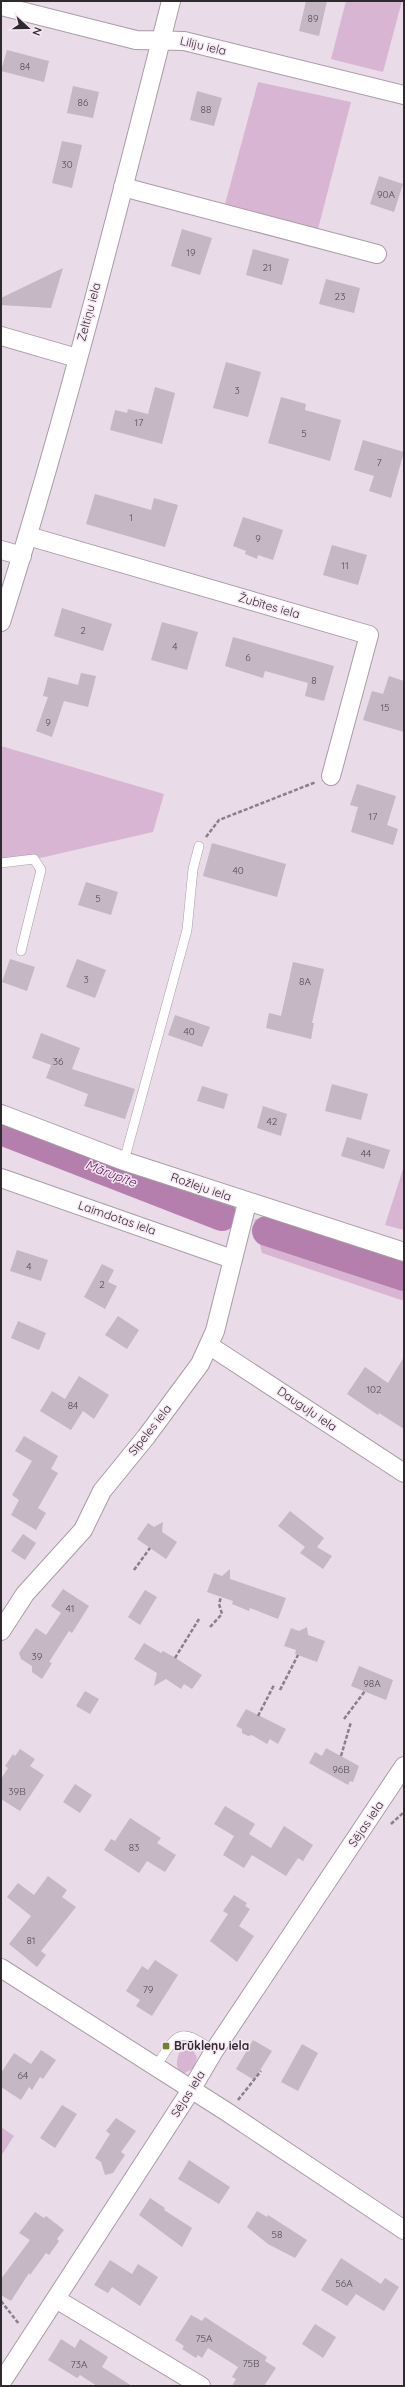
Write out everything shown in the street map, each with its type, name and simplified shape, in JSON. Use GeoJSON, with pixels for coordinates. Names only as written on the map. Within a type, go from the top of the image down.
{"type":"FeatureCollection","features":[{"type":"Feature","properties":{"kind":"street","name":"Zeltiņu iela"},"geometry":{"type":"LineString","coordinates":[[1,622],[28,536],[77,358],[123,187],[170,1]]}},
{"type":"Feature","properties":{"kind":"street","name":"Liliju iela"},"geometry":{"type":"LineString","coordinates":[[1,6],[136,40],[184,41],[404,95]]}},
{"type":"Feature","properties":{"kind":"street"},"geometry":{"type":"LineString","coordinates":[[123,187],[377,254]]}},
{"type":"Feature","properties":{"kind":"street"},"geometry":{"type":"LineString","coordinates":[[1,336],[77,358]]}},
{"type":"Feature","properties":{"kind":"street","name":"Žubītes iela"},"geometry":{"type":"LineString","coordinates":[[28,536],[369,635],[331,776]]}},
{"type":"Feature","properties":{"kind":"street"},"geometry":{"type":"LineString","coordinates":[[1,550],[22,556]]}},
{"type":"Feature","properties":{"kind":"street","name":"Rožleju iela"},"geometry":{"type":"LineString","coordinates":[[1,1114],[124,1161],[248,1203],[404,1252]]}},
{"type":"Feature","properties":{"kind":"street","name":"Laimdotas iela"},"geometry":{"type":"LineString","coordinates":[[1,1178],[232,1259]]}},
{"type":"Feature","properties":{"kind":"street","name":"Sīpeles iela"},"geometry":{"type":"LineString","coordinates":[[1,1631],[25,1594],[83,1530],[102,1491],[146,1437],[200,1364],[210,1346],[248,1203]]}},
{"type":"Feature","properties":{"kind":"street","name":"Dauguļu iela"},"geometry":{"type":"LineString","coordinates":[[210,1346],[404,1474]]}},
{"type":"Feature","properties":{"kind":"street","name":"Sējas iela"},"geometry":{"type":"LineString","coordinates":[[1,2383],[191,2090],[214,2051],[404,1766]]}},
{"type":"Feature","properties":{"kind":"street"},"geometry":{"type":"LineString","coordinates":[[1,1968],[227,2112],[404,2230]]}},
{"type":"Feature","properties":{"kind":"street"},"geometry":{"type":"LineString","coordinates":[[56,2299],[201,2386]]}},
{"type":"Feature","properties":{"kind":"lane"},"geometry":{"type":"LineString","coordinates":[[124,1161],[187,930],[193,869],[199,846]]}},
{"type":"Feature","properties":{"kind":"lane"},"geometry":{"type":"LineString","coordinates":[[1,863],[34,859],[41,870],[20,951]]}},
{"type":"Feature","properties":{"kind":"lane"},"geometry":{"type":"LineString","coordinates":[[156,2066],[171,2044],[181,2035],[193,2036],[214,2051]]}},
{"type":"Feature","properties":{"kind":"path"},"geometry":{"type":"LineString","coordinates":[[199,846],[219,820],[331,776]]}},
{"type":"Feature","properties":{"kind":"path"},"geometry":{"type":"LineString","coordinates":[[134,1570],[150,1548]]}},
{"type":"Feature","properties":{"kind":"path"},"geometry":{"type":"LineString","coordinates":[[210,1626],[222,1614],[219,1604],[221,1597]]}},
{"type":"Feature","properties":{"kind":"path"},"geometry":{"type":"LineString","coordinates":[[175,1658],[199,1620]]}},
{"type":"Feature","properties":{"kind":"path"},"geometry":{"type":"LineString","coordinates":[[280,1690],[298,1655]]}},
{"type":"Feature","properties":{"kind":"path"},"geometry":{"type":"LineString","coordinates":[[258,1716],[274,1685]]}},
{"type":"Feature","properties":{"kind":"path"},"geometry":{"type":"LineString","coordinates":[[344,1719],[365,1691]]}},
{"type":"Feature","properties":{"kind":"path"},"geometry":{"type":"LineString","coordinates":[[341,1756],[351,1722]]}},
{"type":"Feature","properties":{"kind":"path"},"geometry":{"type":"LineString","coordinates":[[391,1824],[404,1812]]}},
{"type":"Feature","properties":{"kind":"path"},"geometry":{"type":"LineString","coordinates":[[227,2112],[255,2082],[261,2071]]}},
{"type":"Feature","properties":{"kind":"path"},"geometry":{"type":"LineString","coordinates":[[1,2301],[22,2328],[32,2335]]}},
{"type":"Feature","properties":{"kind":"shaded area"},"geometry":{"type":"Polygon","coordinates":[[[346,1],[402,1],[383,72],[331,59],[346,1]]]}},
{"type":"Feature","properties":{"kind":"shaded area"},"geometry":{"type":"Polygon","coordinates":[[[258,82],[351,102],[318,229],[225,204],[258,82]]]}},
{"type":"Feature","properties":{"kind":"shaded area"},"geometry":{"type":"Polygon","coordinates":[[[1,746],[164,794],[153,832],[1,867],[1,746]]]}},
{"type":"Feature","properties":{"kind":"shaded area"},"geometry":{"type":"Polygon","coordinates":[[[404,1166],[404,1230],[385,1225],[404,1166]]]}},
{"type":"Feature","properties":{"kind":"shaded area"},"geometry":{"type":"Polygon","coordinates":[[[264,1216],[404,1263],[404,1301],[262,1253],[254,1220],[264,1216]]]}},
{"type":"Feature","properties":{"kind":"shaded area"},"geometry":{"type":"Polygon","coordinates":[[[187,2050],[193,2051],[197,2057],[194,2068],[183,2074],[177,2067],[177,2060],[179,2053],[187,2050]]]}},
{"type":"Feature","properties":{"kind":"shaded area"},"geometry":{"type":"Polygon","coordinates":[[[1,2127],[14,2136],[1,2156],[1,2127]]]}},
{"type":"Feature","properties":{"kind":"building"},"geometry":{"type":"Polygon","coordinates":[[[306,1],[327,1],[319,36],[299,31],[306,1]]]}},
{"type":"Feature","properties":{"kind":"building"},"geometry":{"type":"Polygon","coordinates":[[[7,50],[49,61],[44,82],[1,71],[7,50]]]}},
{"type":"Feature","properties":{"kind":"building"},"geometry":{"type":"Polygon","coordinates":[[[73,86],[99,92],[93,118],[67,113],[73,86]]]}},
{"type":"Feature","properties":{"kind":"building"},"geometry":{"type":"Polygon","coordinates":[[[197,91],[222,98],[214,126],[190,120],[197,91]]]}},
{"type":"Feature","properties":{"kind":"building"},"geometry":{"type":"Polygon","coordinates":[[[62,141],[82,145],[72,188],[52,183],[62,141]]]}},
{"type":"Feature","properties":{"kind":"building"},"geometry":{"type":"Polygon","coordinates":[[[379,176],[403,184],[394,212],[370,204],[379,176]]]}},
{"type":"Feature","properties":{"kind":"building"},"geometry":{"type":"Polygon","coordinates":[[[182,229],[212,238],[200,275],[171,266],[182,229]]]}},
{"type":"Feature","properties":{"kind":"building"},"geometry":{"type":"Polygon","coordinates":[[[253,249],[289,259],[282,285],[246,275],[253,249]]]}},
{"type":"Feature","properties":{"kind":"building"},"geometry":{"type":"Polygon","coordinates":[[[63,268],[51,308],[1,305],[1,298],[63,268]]]}},
{"type":"Feature","properties":{"kind":"building"},"geometry":{"type":"Polygon","coordinates":[[[326,279],[360,288],[354,313],[319,304],[326,279]]]}},
{"type":"Feature","properties":{"kind":"building"},"geometry":{"type":"Polygon","coordinates":[[[226,362],[261,372],[248,417],[213,408],[226,362]]]}},
{"type":"Feature","properties":{"kind":"building"},"geometry":{"type":"Polygon","coordinates":[[[155,387],[175,393],[162,444],[110,430],[115,410],[127,413],[128,409],[148,414],[155,387]]]}},
{"type":"Feature","properties":{"kind":"building"},"geometry":{"type":"Polygon","coordinates":[[[281,397],[306,404],[305,410],[341,420],[330,461],[268,443],[281,397]]]}},
{"type":"Feature","properties":{"kind":"building"},"geometry":{"type":"Polygon","coordinates":[[[363,440],[404,452],[391,498],[369,491],[374,476],[354,470],[363,440]]]}},
{"type":"Feature","properties":{"kind":"building"},"geometry":{"type":"Polygon","coordinates":[[[95,494],[151,510],[154,498],[178,505],[165,547],[86,524],[95,494]]]}},
{"type":"Feature","properties":{"kind":"building"},"geometry":{"type":"Polygon","coordinates":[[[243,517],[283,530],[273,560],[258,555],[257,559],[245,554],[246,551],[233,546],[243,517]]]}},
{"type":"Feature","properties":{"kind":"building"},"geometry":{"type":"Polygon","coordinates":[[[332,545],[367,555],[358,585],[323,575],[332,545]]]}},
{"type":"Feature","properties":{"kind":"building"},"geometry":{"type":"Polygon","coordinates":[[[62,608],[112,624],[103,651],[54,636],[62,608]]]}},
{"type":"Feature","properties":{"kind":"building"},"geometry":{"type":"Polygon","coordinates":[[[162,622],[198,632],[187,670],[151,660],[162,622]]]}},
{"type":"Feature","properties":{"kind":"building"},"geometry":{"type":"Polygon","coordinates":[[[233,637],[334,666],[324,701],[305,696],[308,683],[265,671],[263,678],[225,666],[233,637]]]}},
{"type":"Feature","properties":{"kind":"building"},"geometry":{"type":"Polygon","coordinates":[[[81,673],[96,676],[88,707],[64,701],[52,737],[36,731],[48,697],[43,696],[48,677],[78,685],[81,673]]]}},
{"type":"Feature","properties":{"kind":"building"},"geometry":{"type":"Polygon","coordinates":[[[389,676],[404,681],[404,732],[363,720],[372,691],[383,694],[389,676]]]}},
{"type":"Feature","properties":{"kind":"building"},"geometry":{"type":"Polygon","coordinates":[[[357,784],[396,796],[387,825],[398,829],[393,845],[351,832],[358,807],[350,805],[357,784]]]}},
{"type":"Feature","properties":{"kind":"building"},"geometry":{"type":"Polygon","coordinates":[[[212,843],[286,864],[277,897],[203,876],[212,843]]]}},
{"type":"Feature","properties":{"kind":"building"},"geometry":{"type":"Polygon","coordinates":[[[86,882],[118,892],[111,915],[78,905],[86,882]]]}},
{"type":"Feature","properties":{"kind":"building"},"geometry":{"type":"Polygon","coordinates":[[[10,959],[35,967],[27,991],[2,982],[10,959]]]}},
{"type":"Feature","properties":{"kind":"building"},"geometry":{"type":"Polygon","coordinates":[[[77,959],[106,970],[95,998],[66,987],[77,959]]]}},
{"type":"Feature","properties":{"kind":"building"},"geometry":{"type":"Polygon","coordinates":[[[293,962],[324,969],[312,1023],[314,1023],[311,1039],[266,1028],[269,1013],[281,1016],[293,962]]]}},
{"type":"Feature","properties":{"kind":"building"},"geometry":{"type":"Polygon","coordinates":[[[175,1015],[210,1027],[202,1047],[168,1035],[175,1015]]]}},
{"type":"Feature","properties":{"kind":"building"},"geometry":{"type":"Polygon","coordinates":[[[41,1033],[80,1048],[72,1069],[135,1089],[125,1119],[84,1106],[88,1094],[46,1078],[51,1065],[32,1058],[41,1033]]]}},
{"type":"Feature","properties":{"kind":"building"},"geometry":{"type":"Polygon","coordinates":[[[332,1084],[368,1094],[361,1120],[325,1111],[332,1084]]]}},
{"type":"Feature","properties":{"kind":"building"},"geometry":{"type":"Polygon","coordinates":[[[202,1086],[228,1094],[224,1109],[197,1101],[202,1086]]]}},
{"type":"Feature","properties":{"kind":"building"},"geometry":{"type":"Polygon","coordinates":[[[263,1106],[287,1114],[281,1136],[257,1128],[263,1106]]]}},
{"type":"Feature","properties":{"kind":"building"},"geometry":{"type":"Polygon","coordinates":[[[347,1137],[390,1150],[384,1169],[341,1156],[347,1137]]]}},
{"type":"Feature","properties":{"kind":"building"},"geometry":{"type":"Polygon","coordinates":[[[17,1250],[48,1260],[41,1281],[10,1271],[17,1250]]]}},
{"type":"Feature","properties":{"kind":"building"},"geometry":{"type":"Polygon","coordinates":[[[102,1264],[114,1270],[108,1282],[117,1286],[105,1309],[84,1297],[102,1264]]]}},
{"type":"Feature","properties":{"kind":"building"},"geometry":{"type":"Polygon","coordinates":[[[118,1316],[139,1330],[127,1349],[105,1335],[118,1316]]]}},
{"type":"Feature","properties":{"kind":"building"},"geometry":{"type":"Polygon","coordinates":[[[18,1321],[46,1333],[39,1350],[11,1338],[18,1321]]]}},
{"type":"Feature","properties":{"kind":"building"},"geometry":{"type":"Polygon","coordinates":[[[404,1357],[404,1429],[379,1413],[378,1415],[347,1394],[365,1367],[388,1383],[404,1357]]]}},
{"type":"Feature","properties":{"kind":"building"},"geometry":{"type":"Polygon","coordinates":[[[79,1376],[109,1395],[94,1419],[83,1411],[71,1430],[40,1411],[52,1391],[65,1399],[79,1376]]]}},
{"type":"Feature","properties":{"kind":"building"},"geometry":{"type":"Polygon","coordinates":[[[24,1436],[58,1456],[51,1469],[58,1473],[38,1508],[46,1513],[36,1530],[11,1515],[19,1500],[12,1495],[32,1461],[15,1451],[24,1436]]]}},
{"type":"Feature","properties":{"kind":"building"},"geometry":{"type":"Polygon","coordinates":[[[290,1511],[324,1538],[317,1547],[332,1556],[323,1569],[300,1553],[305,1547],[278,1526],[290,1511]]]}},
{"type":"Feature","properties":{"kind":"building"},"geometry":{"type":"Polygon","coordinates":[[[163,1522],[162,1532],[177,1542],[166,1559],[137,1539],[148,1523],[154,1527],[163,1522]]]}},
{"type":"Feature","properties":{"kind":"building"},"geometry":{"type":"Polygon","coordinates":[[[23,1534],[36,1543],[25,1560],[11,1551],[23,1534]]]}},
{"type":"Feature","properties":{"kind":"building"},"geometry":{"type":"Polygon","coordinates":[[[230,1569],[230,1579],[286,1598],[278,1619],[250,1608],[249,1611],[232,1604],[233,1601],[207,1592],[214,1573],[222,1576],[230,1569]]]}},
{"type":"Feature","properties":{"kind":"building"},"geometry":{"type":"Polygon","coordinates":[[[63,1589],[89,1606],[72,1633],[69,1631],[49,1662],[52,1663],[42,1679],[32,1672],[32,1666],[21,1659],[19,1653],[36,1628],[46,1635],[61,1613],[51,1606],[63,1589]]]}},
{"type":"Feature","properties":{"kind":"building"},"geometry":{"type":"Polygon","coordinates":[[[145,1590],[157,1597],[140,1625],[128,1617],[145,1590]]]}},
{"type":"Feature","properties":{"kind":"building"},"geometry":{"type":"Polygon","coordinates":[[[307,1627],[308,1635],[325,1641],[317,1662],[295,1654],[296,1650],[284,1646],[291,1628],[299,1631],[307,1627]]]}},
{"type":"Feature","properties":{"kind":"building"},"geometry":{"type":"Polygon","coordinates":[[[144,1643],[161,1653],[163,1651],[174,1657],[202,1675],[192,1689],[184,1684],[181,1689],[166,1679],[154,1686],[157,1673],[134,1659],[144,1643]]]}},
{"type":"Feature","properties":{"kind":"building"},"geometry":{"type":"Polygon","coordinates":[[[359,1666],[393,1680],[386,1700],[351,1686],[359,1666]]]}},
{"type":"Feature","properties":{"kind":"building"},"geometry":{"type":"Polygon","coordinates":[[[85,1691],[99,1699],[90,1714],[76,1706],[85,1691]]]}},
{"type":"Feature","properties":{"kind":"building"},"geometry":{"type":"Polygon","coordinates":[[[246,1709],[286,1729],[278,1744],[270,1739],[267,1744],[252,1735],[248,1736],[242,1733],[242,1729],[236,1726],[246,1709]]]}},
{"type":"Feature","properties":{"kind":"building"},"geometry":{"type":"Polygon","coordinates":[[[326,1748],[359,1766],[353,1782],[350,1781],[348,1785],[309,1763],[315,1752],[322,1756],[326,1748]]]}},
{"type":"Feature","properties":{"kind":"building"},"geometry":{"type":"Polygon","coordinates":[[[20,1749],[35,1759],[30,1766],[44,1775],[20,1811],[1,1799],[1,1779],[8,1768],[5,1766],[13,1754],[15,1756],[20,1749]]]}},
{"type":"Feature","properties":{"kind":"building"},"geometry":{"type":"Polygon","coordinates":[[[75,1784],[92,1795],[80,1813],[63,1802],[75,1784]]]}},
{"type":"Feature","properties":{"kind":"building"},"geometry":{"type":"Polygon","coordinates":[[[225,1806],[255,1824],[249,1834],[271,1848],[284,1826],[313,1845],[303,1861],[298,1858],[286,1876],[252,1855],[244,1868],[223,1855],[234,1836],[214,1824],[225,1806]]]}},
{"type":"Feature","properties":{"kind":"building"},"geometry":{"type":"Polygon","coordinates":[[[130,1818],[161,1838],[157,1843],[176,1855],[165,1872],[147,1861],[139,1873],[104,1850],[111,1839],[115,1841],[130,1818]]]}},
{"type":"Feature","properties":{"kind":"building"},"geometry":{"type":"Polygon","coordinates":[[[48,1876],[67,1890],[62,1897],[76,1907],[41,1951],[46,1955],[37,1967],[9,1944],[31,1916],[7,1897],[18,1883],[34,1895],[48,1876]]]}},
{"type":"Feature","properties":{"kind":"building"},"geometry":{"type":"Polygon","coordinates":[[[234,1895],[247,1903],[245,1906],[250,1909],[239,1926],[254,1936],[237,1962],[210,1941],[228,1914],[223,1911],[234,1895]]]}},
{"type":"Feature","properties":{"kind":"building"},"geometry":{"type":"Polygon","coordinates":[[[155,1960],[178,1975],[152,2016],[136,2006],[140,2000],[126,1991],[142,1966],[148,1970],[155,1960]]]}},
{"type":"Feature","properties":{"kind":"building"},"geometry":{"type":"Polygon","coordinates":[[[253,2040],[272,2051],[254,2080],[236,2069],[253,2040]]]}},
{"type":"Feature","properties":{"kind":"building"},"geometry":{"type":"Polygon","coordinates":[[[302,2044],[318,2053],[298,2091],[281,2082],[302,2044]]]}},
{"type":"Feature","properties":{"kind":"building"},"geometry":{"type":"Polygon","coordinates":[[[41,2050],[56,2060],[43,2079],[40,2077],[32,2090],[29,2087],[21,2100],[1,2087],[1,2073],[14,2053],[31,2064],[41,2050]]]}},
{"type":"Feature","properties":{"kind":"building"},"geometry":{"type":"Polygon","coordinates":[[[62,2105],[77,2114],[55,2148],[40,2138],[62,2105]]]}},
{"type":"Feature","properties":{"kind":"building"},"geometry":{"type":"Polygon","coordinates":[[[116,2118],[136,2131],[121,2152],[125,2155],[113,2173],[105,2175],[101,2162],[95,2158],[110,2134],[106,2131],[116,2118]]]}},
{"type":"Feature","properties":{"kind":"building"},"geometry":{"type":"Polygon","coordinates":[[[189,2160],[230,2187],[219,2204],[178,2179],[189,2160]]]}},
{"type":"Feature","properties":{"kind":"building"},"geometry":{"type":"Polygon","coordinates":[[[150,2198],[165,2208],[164,2210],[192,2228],[182,2247],[139,2215],[150,2198]]]}},
{"type":"Feature","properties":{"kind":"building"},"geometry":{"type":"Polygon","coordinates":[[[257,2211],[267,2217],[268,2215],[307,2240],[295,2258],[268,2244],[247,2227],[257,2211]]]}},
{"type":"Feature","properties":{"kind":"building"},"geometry":{"type":"Polygon","coordinates":[[[35,2212],[44,2218],[46,2216],[64,2230],[57,2239],[59,2241],[49,2255],[46,2253],[30,2275],[29,2273],[11,2301],[1,2295],[1,2279],[30,2240],[19,2233],[35,2212]]]}},
{"type":"Feature","properties":{"kind":"building"},"geometry":{"type":"Polygon","coordinates":[[[341,2258],[381,2284],[385,2278],[399,2287],[384,2311],[356,2294],[347,2306],[321,2290],[341,2258]]]}},
{"type":"Feature","properties":{"kind":"building"},"geometry":{"type":"Polygon","coordinates":[[[110,2260],[132,2274],[138,2264],[158,2277],[140,2306],[112,2287],[108,2293],[94,2285],[110,2260]]]}},
{"type":"Feature","properties":{"kind":"building"},"geometry":{"type":"Polygon","coordinates":[[[191,2315],[202,2321],[205,2317],[267,2357],[265,2361],[276,2368],[264,2386],[232,2386],[236,2379],[232,2377],[238,2367],[208,2348],[202,2358],[198,2355],[196,2358],[182,2349],[184,2346],[175,2340],[191,2315]]]}},
{"type":"Feature","properties":{"kind":"building"},"geometry":{"type":"Polygon","coordinates":[[[315,2324],[336,2337],[323,2358],[302,2344],[315,2324]]]}},
{"type":"Feature","properties":{"kind":"building"},"geometry":{"type":"Polygon","coordinates":[[[61,2339],[75,2348],[80,2339],[108,2357],[102,2367],[132,2386],[97,2386],[80,2375],[77,2378],[48,2360],[61,2339]]]}},
{"type":"Feature","properties":{"kind":"waterway","name":"Mārupīte"},"geometry":{"type":"LineString","coordinates":[[1,1130],[222,1216]]}},
{"type":"Feature","properties":{"kind":"waterway","name":"Mārupīte"},"geometry":{"type":"LineString","coordinates":[[267,1231],[404,1276]]}},
{"type":"Feature","properties":{"kind":"place","name":"Brūkleņu iela"},"geometry":{"type":"Point","coordinates":[166,2046]}}]}
